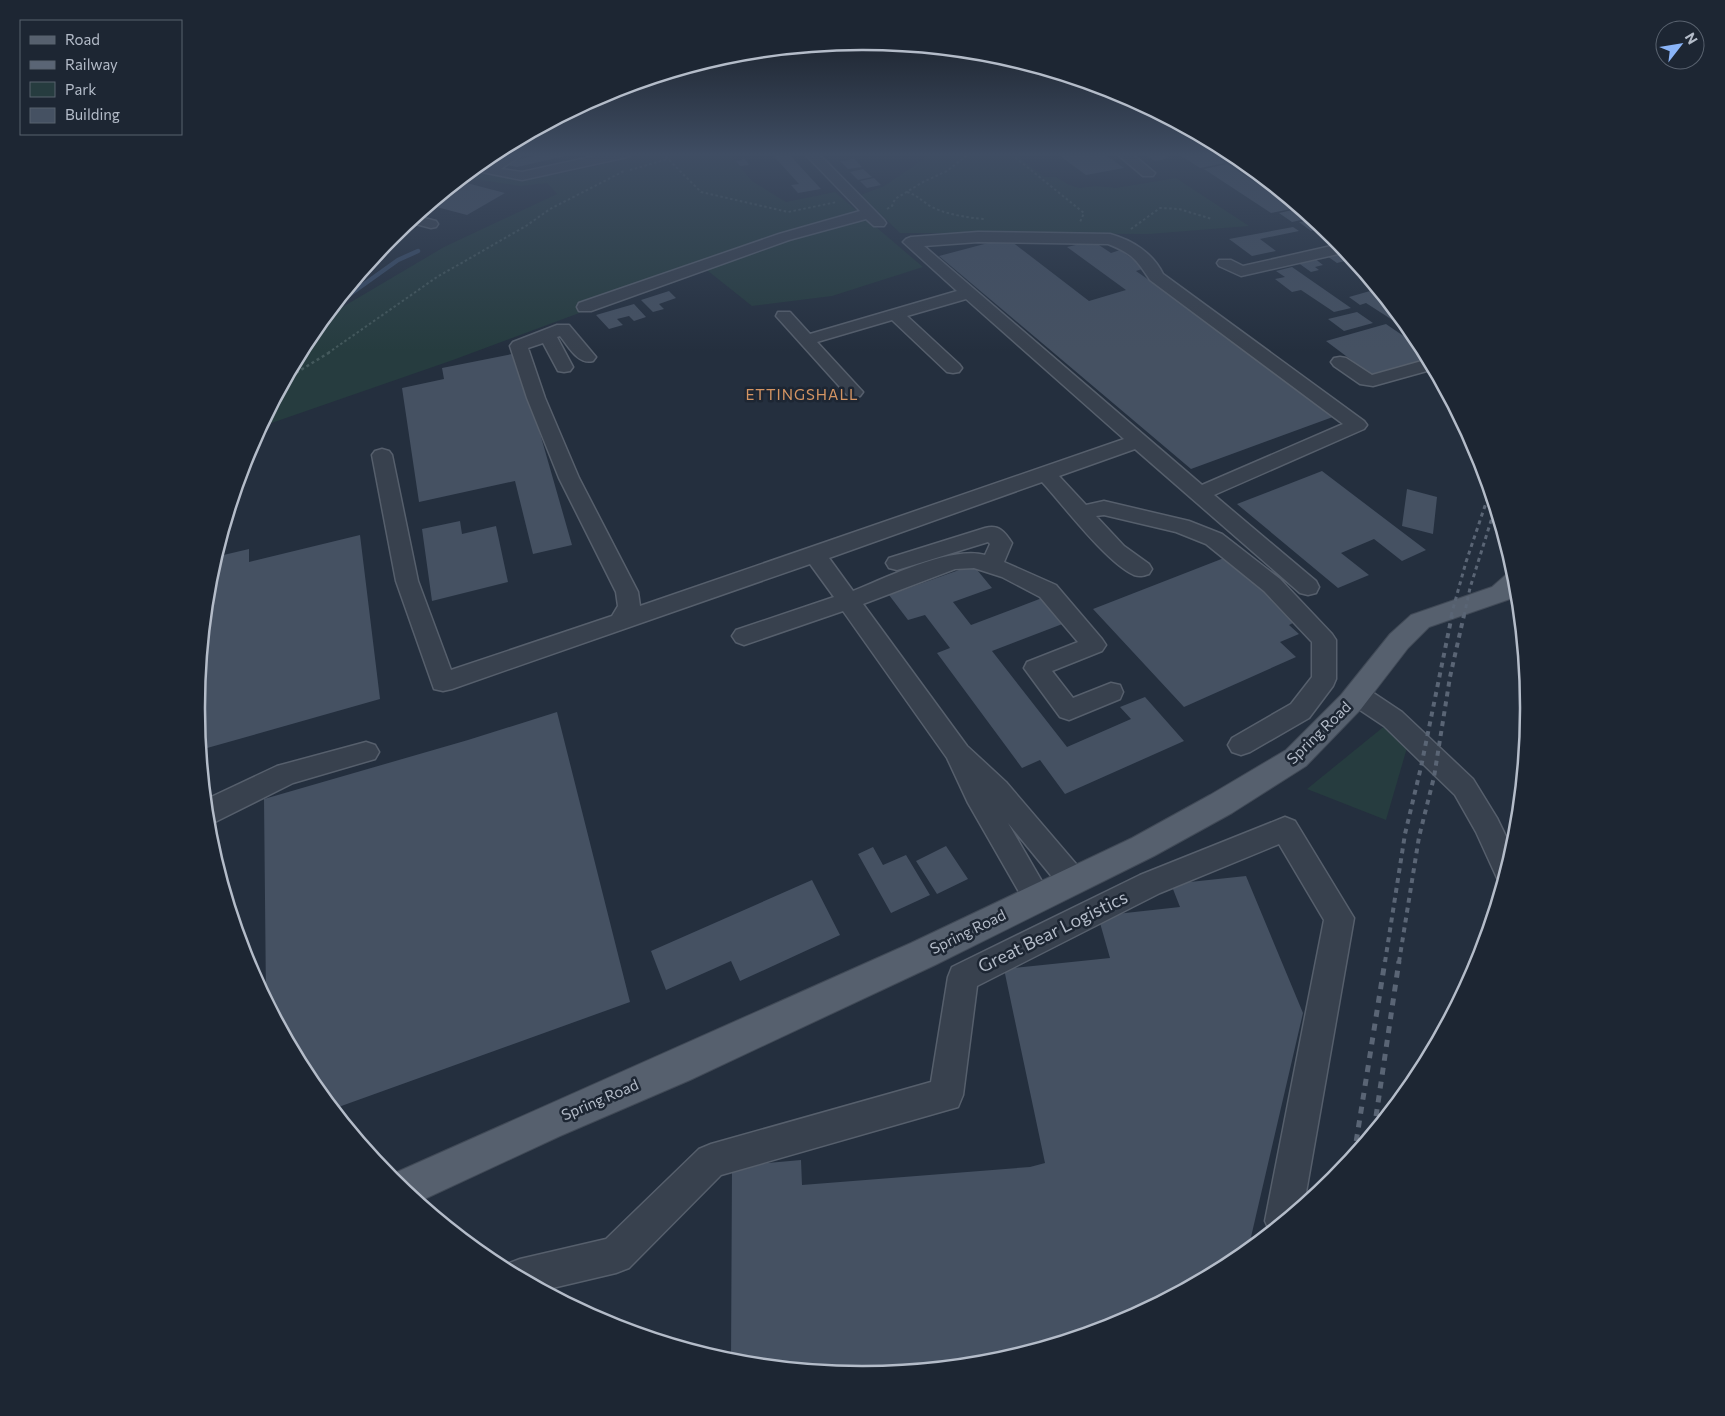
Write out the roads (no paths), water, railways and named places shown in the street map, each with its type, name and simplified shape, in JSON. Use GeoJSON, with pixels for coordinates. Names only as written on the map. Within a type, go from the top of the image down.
{"type":"FeatureCollection","features":[{"type":"Feature","properties":{"kind":"main road","name":"Spring Road"},"geometry":{"type":"LineString","coordinates":[[410,1185],[785,1018],[923,954],[1143,847],[1221,804],[1296,758],[1357,695],[1399,641],[1420,621],[1501,593],[1509,586]]}},
{"type":"Feature","properties":{"kind":"street"},"geometry":{"type":"LineString","coordinates":[[585,307],[784,237],[848,219]]}},
{"type":"Feature","properties":{"kind":"street"},"geometry":{"type":"LineString","coordinates":[[876,219],[881,225]]}},
{"type":"Feature","properties":{"kind":"street"},"geometry":{"type":"LineString","coordinates":[[420,221],[431,224]]}},
{"type":"Feature","properties":{"kind":"street"},"geometry":{"type":"LineString","coordinates":[[1199,494],[1357,425],[1156,277],[1152,267],[1129,246],[1110,239],[978,237],[911,242],[1138,441],[1199,494],[1308,587]]}},
{"type":"Feature","properties":{"kind":"street"},"geometry":{"type":"LineString","coordinates":[[1226,264],[1242,270],[1335,250]]}},
{"type":"Feature","properties":{"kind":"street"},"geometry":{"type":"LineString","coordinates":[[806,340],[969,293]]}},
{"type":"Feature","properties":{"kind":"street"},"geometry":{"type":"LineString","coordinates":[[895,314],[953,368]]}},
{"type":"Feature","properties":{"kind":"street"},"geometry":{"type":"LineString","coordinates":[[784,316],[854,392]]}},
{"type":"Feature","properties":{"kind":"street"},"geometry":{"type":"LineString","coordinates":[[587,357],[563,329],[519,346],[536,398],[568,478],[627,592],[629,606],[621,620]]}},
{"type":"Feature","properties":{"kind":"street"},"geometry":{"type":"LineString","coordinates":[[547,335],[564,367]]}},
{"type":"Feature","properties":{"kind":"street"},"geometry":{"type":"LineString","coordinates":[[1340,362],[1366,380],[1373,381],[1424,366]]}},
{"type":"Feature","properties":{"kind":"street"},"geometry":{"type":"LineString","coordinates":[[382,455],[407,581],[442,682],[815,555],[1138,441]]}},
{"type":"Feature","properties":{"kind":"street"},"geometry":{"type":"LineString","coordinates":[[1046,474],[1116,551],[1141,569]]}},
{"type":"Feature","properties":{"kind":"street"},"geometry":{"type":"LineString","coordinates":[[1081,513],[1104,508],[1182,526],[1214,539],[1272,585],[1324,640],[1324,680],[1300,711],[1241,745]]}},
{"type":"Feature","properties":{"kind":"street"},"geometry":{"type":"LineString","coordinates":[[897,562],[993,533],[1001,543],[990,566]]}},
{"type":"Feature","properties":{"kind":"street"},"geometry":{"type":"LineString","coordinates":[[815,555],[958,753],[997,790],[1072,880]]}},
{"type":"Feature","properties":{"kind":"street"},"geometry":{"type":"LineString","coordinates":[[744,636],[848,601],[952,562],[975,560],[1010,572],[1048,591],[1094,645],[1036,668],[1069,710],[1111,692]]}},
{"type":"Feature","properties":{"kind":"street"},"geometry":{"type":"LineString","coordinates":[[1357,695],[1393,719],[1464,787],[1488,826],[1503,859]]}},
{"type":"Feature","properties":{"kind":"street"},"geometry":{"type":"LineString","coordinates":[[213,810],[286,774],[366,752]]}},
{"type":"Feature","properties":{"kind":"street"},"geometry":{"type":"LineString","coordinates":[[958,753],[977,795],[1038,897]]}},
{"type":"Feature","properties":{"kind":"street","name":"Great Bear Logistics"},"geometry":{"type":"LineString","coordinates":[[528,1275],[616,1255],[711,1162],[946,1095],[963,977],[1150,884],[1285,829],[1339,918],[1285,1212]]}},
{"type":"Feature","properties":{"kind":"waterway"},"geometry":{"type":"LineString","coordinates":[[352,293],[398,260],[418,251]]}},
{"type":"Feature","properties":{"kind":"railway"},"geometry":{"type":"LineString","coordinates":[[1451,616],[1466,562],[1487,500]]}},
{"type":"Feature","properties":{"kind":"railway"},"geometry":{"type":"LineString","coordinates":[[1464,616],[1470,588],[1492,517]]}},
{"type":"Feature","properties":{"kind":"railway"},"geometry":{"type":"LineString","coordinates":[[1385,962],[1405,834],[1421,767],[1452,615]]}},
{"type":"Feature","properties":{"kind":"railway"},"geometry":{"type":"LineString","coordinates":[[1399,962],[1419,837],[1434,777],[1450,677],[1464,615]]}},
{"type":"Feature","properties":{"kind":"railway"},"geometry":{"type":"LineString","coordinates":[[1356,1143],[1385,961]]}},
{"type":"Feature","properties":{"kind":"railway"},"geometry":{"type":"LineString","coordinates":[[1375,1120],[1399,961]]}},
{"type":"Feature","properties":{"kind":"district","name":"ETTINGSHALL"},"geometry":{"type":"Point","coordinates":[802,395]}}]}
